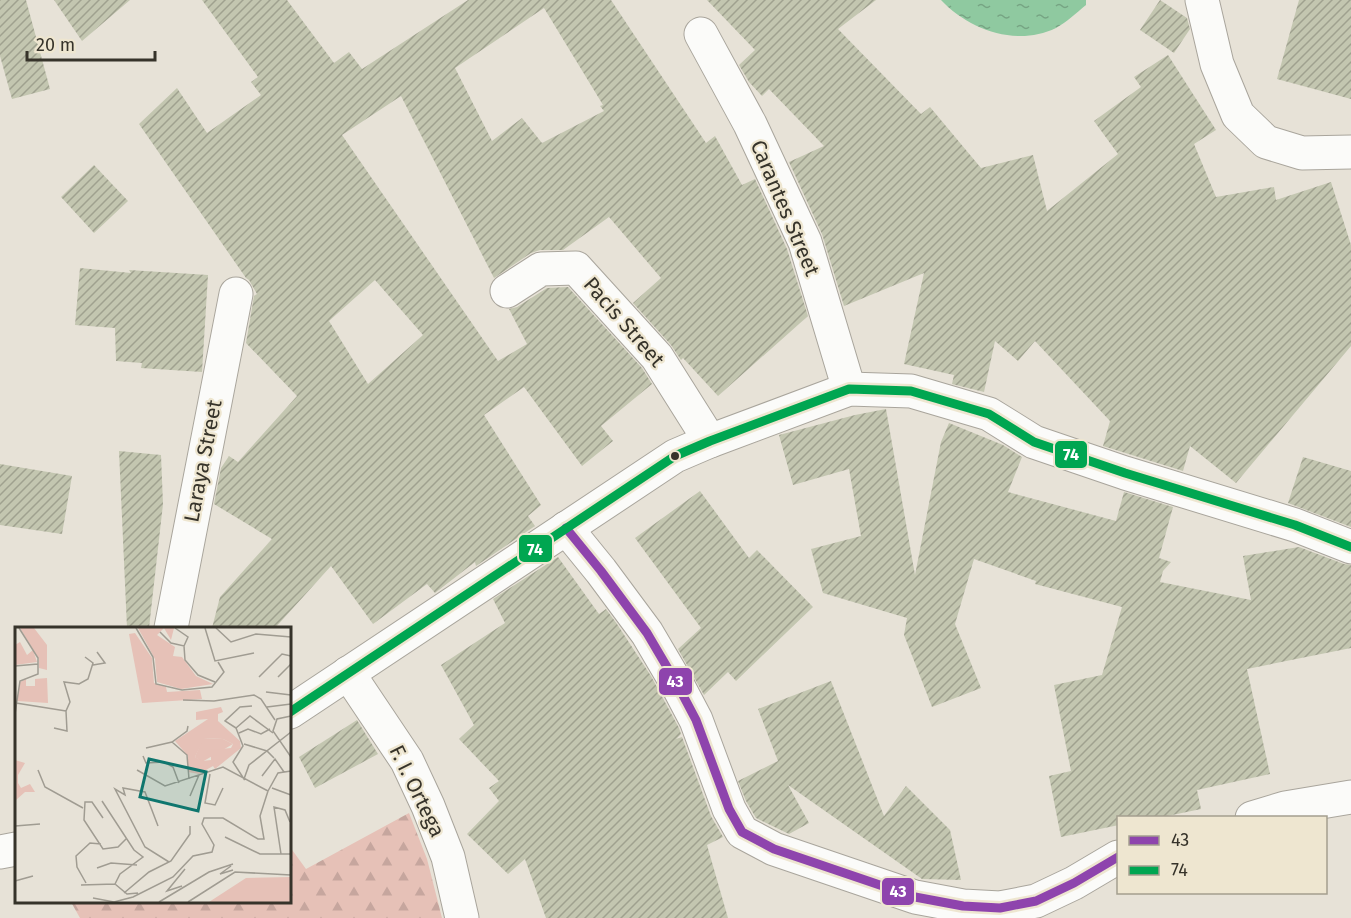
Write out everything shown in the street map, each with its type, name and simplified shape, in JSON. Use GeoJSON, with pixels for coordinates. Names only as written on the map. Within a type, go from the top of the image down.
{"type":"FeatureCollection","features":[{"type":"Feature","properties":{"kind":"street"},"geometry":{"type":"LineString","coordinates":[[1202,0],[1217,64],[1238,115],[1266,142],[1302,153],[1351,152]]}},
{"type":"Feature","properties":{"kind":"street","name":"Carantes Street"},"geometry":{"type":"LineString","coordinates":[[701,34],[750,124],[805,242],[849,390]]}},
{"type":"Feature","properties":{"kind":"street","name":"Pacis Street"},"geometry":{"type":"LineString","coordinates":[[507,291],[541,269],[576,268],[657,357],[711,441]]}},
{"type":"Feature","properties":{"kind":"street","name":"Laraya Street"},"geometry":{"type":"LineString","coordinates":[[171,627],[236,294]]}},
{"type":"Feature","properties":{"kind":"street"},"geometry":{"type":"LineString","coordinates":[[291,711],[675,456],[849,390],[911,391],[988,414],[1034,442],[1125,473],[1295,525],[1351,547]]}},
{"type":"Feature","properties":{"kind":"street"},"geometry":{"type":"LineString","coordinates":[[566,528],[647,633],[677,684],[696,720],[729,809],[742,832],[774,849],[915,897],[963,906],[1000,908],[1036,901],[1074,883],[1117,858]]}},
{"type":"Feature","properties":{"kind":"street","name":"F. I. Ortega"},"geometry":{"type":"LineString","coordinates":[[348,673],[407,761],[428,806],[448,857],[462,918]]}},
{"type":"Feature","properties":{"kind":"street"},"geometry":{"type":"LineString","coordinates":[[1259,816],[1285,808],[1351,797]]}},
{"type":"Feature","properties":{"kind":"street"},"geometry":{"type":"LineString","coordinates":[[0,852],[15,849]]}},
{"type":"Feature","properties":{"kind":"green space"},"geometry":{"type":"Polygon","coordinates":[[[409,813],[427,859],[442,918],[80,918],[72,903],[291,903],[291,848],[306,869],[409,813]]]}},
{"type":"Feature","properties":{"kind":"water"},"geometry":{"type":"Polygon","coordinates":[[[941,0],[1086,0],[1086,5],[1056,28],[1026,36],[994,32],[979,27],[952,11],[941,0]]]}},
{"type":"Feature","properties":{"kind":"building"},"geometry":{"type":"Polygon","coordinates":[[[0,0],[26,0],[50,89],[12,99],[0,56],[0,0]]]}},
{"type":"Feature","properties":{"kind":"building"},"geometry":{"type":"Polygon","coordinates":[[[54,0],[130,0],[82,41],[54,0]]]}},
{"type":"Feature","properties":{"kind":"building"},"geometry":{"type":"Polygon","coordinates":[[[202,0],[287,0],[334,63],[349,52],[362,69],[468,0],[611,0],[706,143],[715,136],[742,185],[755,179],[787,249],[808,316],[718,396],[683,358],[681,360],[671,345],[633,303],[661,278],[609,217],[563,250],[540,250],[531,253],[494,278],[401,96],[342,135],[498,361],[527,344],[509,309],[517,307],[547,288],[568,287],[642,368],[652,384],[601,426],[613,441],[582,466],[524,387],[484,415],[541,505],[528,516],[535,526],[476,566],[475,562],[435,593],[427,584],[373,624],[331,566],[276,627],[212,627],[220,597],[272,539],[214,504],[221,468],[229,456],[238,462],[297,396],[246,343],[254,296],[257,294],[139,124],[177,88],[207,133],[261,95],[251,82],[258,77],[202,0]],[[544,8],[455,68],[492,141],[522,118],[542,143],[604,111],[600,106],[603,105],[544,8]],[[375,280],[329,321],[368,384],[423,335],[375,280]]]}},
{"type":"Feature","properties":{"kind":"building"},"geometry":{"type":"Polygon","coordinates":[[[707,0],[876,0],[838,29],[921,114],[930,107],[981,168],[1033,155],[1047,211],[1118,154],[1094,121],[1141,87],[1134,77],[1168,55],[1216,130],[1194,144],[1216,197],[1274,187],[1276,200],[1331,182],[1351,245],[1351,346],[1236,483],[1190,446],[1183,471],[1103,446],[1110,421],[1035,341],[1018,361],[995,341],[984,392],[952,384],[954,375],[904,364],[924,273],[844,306],[822,234],[789,162],[824,146],[769,89],[762,96],[749,82],[739,65],[755,50],[707,0]]]}},
{"type":"Feature","properties":{"kind":"building"},"geometry":{"type":"Polygon","coordinates":[[[1160,0],[1187,18],[1190,29],[1174,53],[1140,30],[1160,0]]]}},
{"type":"Feature","properties":{"kind":"building"},"geometry":{"type":"Polygon","coordinates":[[[1299,0],[1351,0],[1351,99],[1277,79],[1299,0]]]}},
{"type":"Feature","properties":{"kind":"building"},"geometry":{"type":"Polygon","coordinates":[[[94,165],[128,201],[94,233],[61,197],[94,165]]]}},
{"type":"Feature","properties":{"kind":"building"},"geometry":{"type":"Polygon","coordinates":[[[80,268],[131,273],[129,270],[208,275],[202,372],[141,368],[142,363],[116,361],[115,328],[75,325],[80,268]]]}},
{"type":"Feature","properties":{"kind":"building"},"geometry":{"type":"Polygon","coordinates":[[[886,409],[915,575],[941,442],[949,423],[1003,445],[1022,457],[1008,492],[1116,521],[1124,492],[1173,507],[1159,558],[1171,562],[1163,571],[1160,582],[1251,600],[1243,556],[1299,547],[1351,565],[1351,648],[1247,669],[1270,774],[1197,790],[1201,809],[1168,816],[1117,816],[1117,825],[1061,837],[1049,776],[1071,771],[1054,685],[1102,675],[1122,607],[1035,584],[1036,581],[974,559],[955,624],[981,688],[932,707],[904,635],[907,618],[823,593],[811,549],[861,536],[849,469],[793,485],[779,435],[886,409]]]}},
{"type":"Feature","properties":{"kind":"building"},"geometry":{"type":"Polygon","coordinates":[[[119,451],[161,455],[163,504],[149,627],[127,627],[119,451]]]}},
{"type":"Feature","properties":{"kind":"building"},"geometry":{"type":"Polygon","coordinates":[[[1303,457],[1351,471],[1351,527],[1288,503],[1303,457]]]}},
{"type":"Feature","properties":{"kind":"building"},"geometry":{"type":"Polygon","coordinates":[[[0,464],[72,476],[62,534],[0,525],[0,464]]]}},
{"type":"Feature","properties":{"kind":"building"},"geometry":{"type":"Polygon","coordinates":[[[700,491],[749,558],[757,550],[813,607],[736,681],[728,672],[704,695],[678,649],[701,628],[635,538],[700,491]]]}},
{"type":"Feature","properties":{"kind":"building"},"geometry":{"type":"Polygon","coordinates":[[[558,557],[599,614],[606,609],[617,624],[651,676],[679,728],[681,734],[676,739],[682,737],[711,816],[723,837],[707,845],[728,918],[546,918],[525,859],[508,874],[467,834],[499,801],[489,788],[499,781],[459,739],[474,725],[441,665],[505,623],[493,599],[558,557]]]}},
{"type":"Feature","properties":{"kind":"building"},"geometry":{"type":"Polygon","coordinates":[[[831,681],[884,816],[906,786],[950,830],[961,880],[922,879],[788,785],[809,823],[789,834],[756,818],[738,781],[778,761],[758,709],[831,681]]]}},
{"type":"Feature","properties":{"kind":"building"},"geometry":{"type":"Polygon","coordinates":[[[357,720],[378,754],[315,788],[299,757],[357,720]]]}},
{"type":"Feature","properties":{"kind":"transit line","name":"74"},"geometry":{"type":"LineString","coordinates":[[291,711],[675,456],[849,389],[911,391],[989,414],[1034,442],[1125,473],[1295,525],[1351,547]]}},
{"type":"Feature","properties":{"kind":"transit line","name":"43"},"geometry":{"type":"LineString","coordinates":[[566,528],[647,633],[677,684],[696,720],[729,809],[742,832],[774,849],[915,897],[963,906],[1000,908],[1036,901],[1074,883],[1117,858]]}}]}
